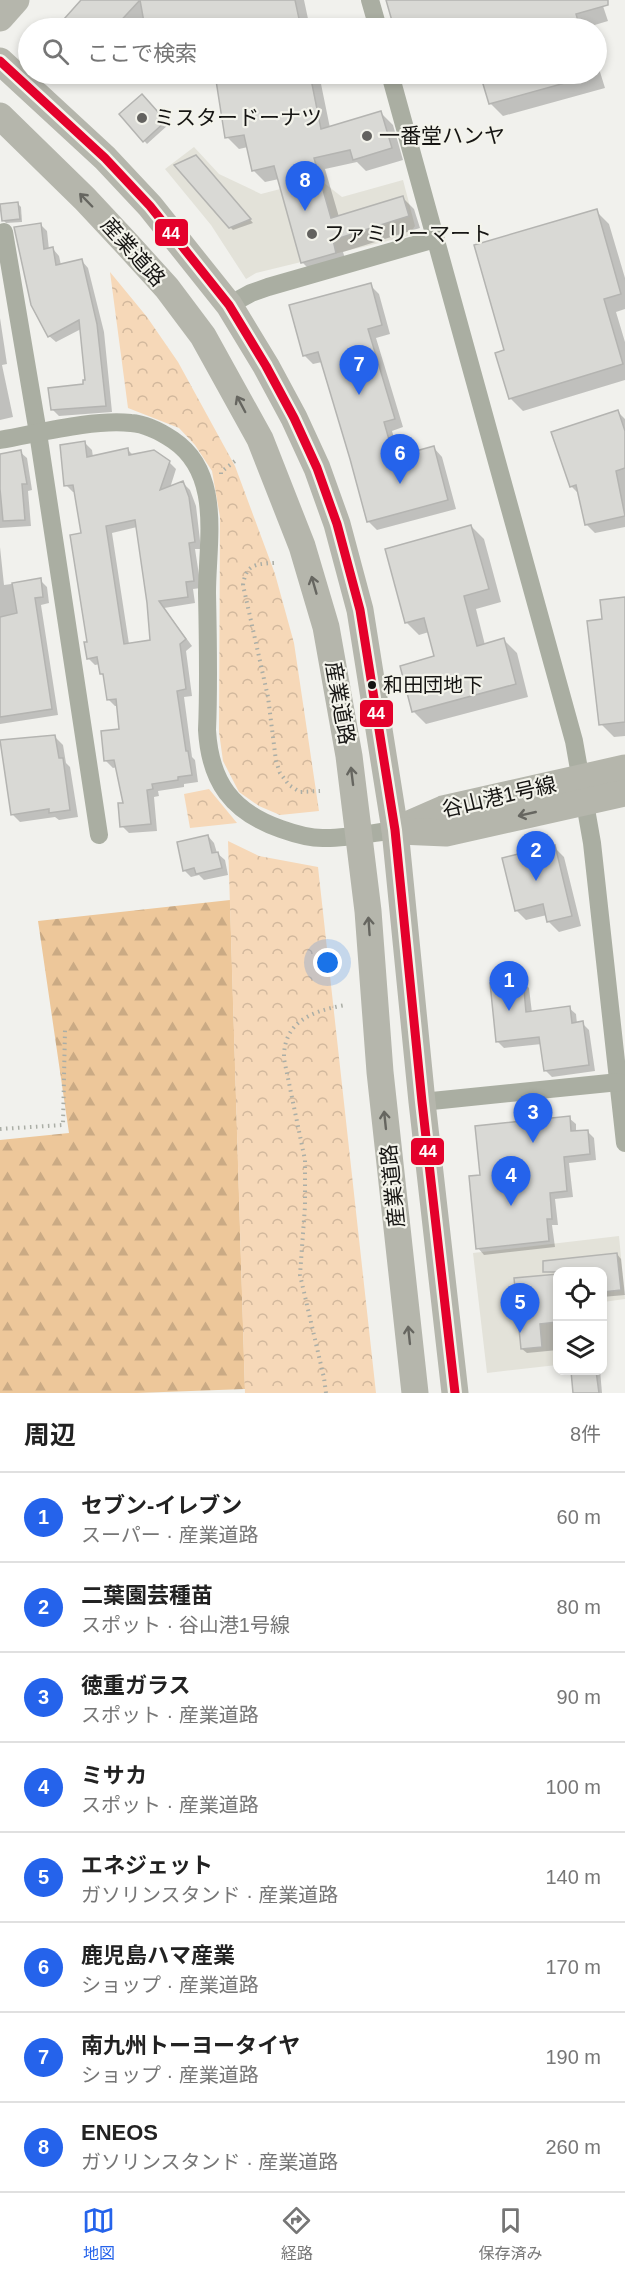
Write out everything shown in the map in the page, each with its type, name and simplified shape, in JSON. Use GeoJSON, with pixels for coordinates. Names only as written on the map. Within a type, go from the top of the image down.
{"type":"FeatureCollection","features":[{"type":"Feature","properties":{"kind":"main road"},"geometry":{"type":"LineString","coordinates":[[0,18],[16,0]]}},
{"type":"Feature","properties":{"kind":"main road","name":"産業道路"},"geometry":{"type":"LineString","coordinates":[[0,61],[18,78]]}},
{"type":"Feature","properties":{"kind":"main road","name":"産業道路"},"geometry":{"type":"LineString","coordinates":[[25,84],[105,158],[150,206],[230,305],[294,418],[317,468],[337,524],[360,610],[395,830],[422,1102],[455,1393]]}},
{"type":"Feature","properties":{"kind":"main road","name":"産業道路"},"geometry":{"type":"LineString","coordinates":[[0,116],[85,199],[167,288],[203,336],[260,439],[302,546],[326,627],[349,756],[368,911],[380,1072],[415,1393]]}},
{"type":"Feature","properties":{"kind":"main road","name":"谷山港1号線"},"geometry":{"type":"LineString","coordinates":[[582,790],[625,768]]}},
{"type":"Feature","properties":{"kind":"main road","name":"谷山港1号線"},"geometry":{"type":"LineString","coordinates":[[395,830],[443,809],[582,790],[625,792]]}},
{"type":"Feature","properties":{"kind":"street"},"geometry":{"type":"LineString","coordinates":[[370,0],[375,18]]}},
{"type":"Feature","properties":{"kind":"street"},"geometry":{"type":"LineString","coordinates":[[393,84],[574,741],[592,843],[625,1143]]}},
{"type":"Feature","properties":{"kind":"street"},"geometry":{"type":"LineString","coordinates":[[4,232],[38,434],[99,835]]}},
{"type":"Feature","properties":{"kind":"street"},"geometry":{"type":"LineString","coordinates":[[230,305],[250,293],[268,287],[435,239]]}},
{"type":"Feature","properties":{"kind":"street"},"geometry":{"type":"LineString","coordinates":[[0,440],[102,423],[133,423],[160,431],[183,446],[203,480],[210,516],[207,573],[207,730],[209,752],[216,777],[236,805],[254,817],[296,834],[325,838],[395,830]]}},
{"type":"Feature","properties":{"kind":"street"},"geometry":{"type":"LineString","coordinates":[[422,1102],[619,1082]]}},
{"type":"Feature","properties":{"kind":"path"},"geometry":{"type":"LineString","coordinates":[[221,472],[235,461]]}},
{"type":"Feature","properties":{"kind":"path"},"geometry":{"type":"LineString","coordinates":[[274,562],[248,569],[245,572],[243,585],[268,697],[276,761],[280,773],[289,785],[300,792],[320,791]]}},
{"type":"Feature","properties":{"kind":"path"},"geometry":{"type":"LineString","coordinates":[[326,1393],[300,1275],[305,1206],[305,1160],[284,1059],[284,1046],[295,1026],[308,1015],[319,1010],[345,1005]]}},
{"type":"Feature","properties":{"kind":"path"},"geometry":{"type":"LineString","coordinates":[[0,1129],[63,1125],[65,1030]]}},
{"type":"Feature","properties":{"kind":"shaded area"},"geometry":{"type":"Polygon","coordinates":[[[194,147],[219,174],[261,194],[319,179],[342,197],[403,180],[415,226],[408,236],[256,273],[246,279],[211,225],[165,169],[194,147]]]}},
{"type":"Feature","properties":{"kind":"shaded area"},"geometry":{"type":"Polygon","coordinates":[[[619,1236],[625,1299],[607,1301],[607,1267],[553,1267],[553,1365],[487,1373],[473,1253],[619,1236]]]}},
{"type":"Feature","properties":{"kind":"green space"},"geometry":{"type":"Polygon","coordinates":[[[110,272],[147,317],[178,362],[235,466],[275,574],[294,643],[319,811],[280,815],[259,806],[239,792],[223,761],[219,732],[220,517],[212,471],[195,445],[179,428],[128,408],[110,272]]]}},
{"type":"Feature","properties":{"kind":"green space"},"geometry":{"type":"Polygon","coordinates":[[[209,789],[237,823],[190,828],[184,794],[209,789]]]}},
{"type":"Feature","properties":{"kind":"green space"},"geometry":{"type":"Polygon","coordinates":[[[228,841],[259,856],[318,867],[376,1393],[245,1393],[228,841]]]}},
{"type":"Feature","properties":{"kind":"green space"},"geometry":{"type":"Polygon","coordinates":[[[230,900],[245,1389],[137,1393],[0,1393],[0,1140],[69,1133],[38,921],[230,900]]]}},
{"type":"Feature","properties":{"kind":"building"},"geometry":{"type":"Polygon","coordinates":[[[81,0],[140,0],[123,18],[65,18],[81,0]]]}},
{"type":"Feature","properties":{"kind":"building"},"geometry":{"type":"Polygon","coordinates":[[[140,0],[295,0],[299,18],[143,18],[140,0]]]}},
{"type":"Feature","properties":{"kind":"building"},"geometry":{"type":"Polygon","coordinates":[[[386,0],[608,0],[608,5],[576,14],[577,18],[391,18],[386,0]]]}},
{"type":"Feature","properties":{"kind":"building"},"geometry":{"type":"Polygon","coordinates":[[[217,84],[312,84],[321,129],[381,111],[392,148],[353,160],[350,150],[314,158],[331,218],[403,196],[409,216],[333,240],[336,253],[301,263],[274,166],[252,171],[244,135],[225,138],[217,84]]]}},
{"type":"Feature","properties":{"kind":"building"},"geometry":{"type":"Polygon","coordinates":[[[483,84],[561,84],[489,104],[483,84]]]}},
{"type":"Feature","properties":{"kind":"building","name":"ミスタードーナツ"},"geometry":{"type":"Polygon","coordinates":[[[142,94],[166,121],[143,142],[119,114],[142,94]]]}},
{"type":"Feature","properties":{"kind":"building"},"geometry":{"type":"Polygon","coordinates":[[[196,155],[251,219],[229,228],[174,165],[196,155]]]}},
{"type":"Feature","properties":{"kind":"building"},"geometry":{"type":"Polygon","coordinates":[[[18,202],[20,219],[2,221],[0,204],[18,202]]]}},
{"type":"Feature","properties":{"kind":"building"},"geometry":{"type":"Polygon","coordinates":[[[597,209],[621,294],[604,299],[623,364],[509,399],[495,353],[504,350],[474,245],[597,209]]]}},
{"type":"Feature","properties":{"kind":"building"},"geometry":{"type":"Polygon","coordinates":[[[41,223],[44,249],[53,247],[56,265],[82,259],[97,324],[106,406],[51,410],[48,388],[83,384],[85,380],[79,320],[48,337],[31,305],[14,227],[41,223]]]}},
{"type":"Feature","properties":{"kind":"building"},"geometry":{"type":"Polygon","coordinates":[[[371,283],[382,325],[368,329],[395,419],[384,422],[394,457],[434,446],[448,500],[367,522],[318,352],[303,356],[289,305],[371,283]]]}},
{"type":"Feature","properties":{"kind":"building"},"geometry":{"type":"Polygon","coordinates":[[[618,410],[625,431],[625,468],[616,471],[625,516],[585,525],[576,485],[570,487],[551,432],[618,410]]]}},
{"type":"Feature","properties":{"kind":"building"},"geometry":{"type":"Polygon","coordinates":[[[85,441],[87,457],[128,448],[129,455],[154,450],[170,461],[160,490],[183,481],[189,497],[195,542],[189,543],[194,581],[186,582],[188,597],[159,601],[186,639],[180,644],[186,689],[177,691],[192,775],[178,777],[178,780],[152,784],[153,789],[147,790],[151,824],[120,827],[118,803],[123,803],[114,760],[104,761],[101,731],[119,729],[116,699],[107,700],[103,674],[100,674],[97,657],[87,659],[84,642],[87,642],[70,535],[81,533],[73,485],[64,486],[60,445],[85,441]],[[135,520],[106,526],[124,644],[150,640],[135,520]]]}},
{"type":"Feature","properties":{"kind":"building"},"geometry":{"type":"Polygon","coordinates":[[[21,450],[27,484],[22,484],[25,520],[3,521],[0,454],[21,450]]]}},
{"type":"Feature","properties":{"kind":"building"},"geometry":{"type":"Polygon","coordinates":[[[471,525],[489,589],[464,596],[477,646],[504,638],[516,684],[412,712],[400,666],[434,656],[424,618],[405,623],[385,549],[471,525]]]}},
{"type":"Feature","properties":{"kind":"building"},"geometry":{"type":"Polygon","coordinates":[[[41,578],[43,597],[35,598],[52,709],[0,717],[0,617],[17,613],[12,583],[41,578]]]}},
{"type":"Feature","properties":{"kind":"building"},"geometry":{"type":"Polygon","coordinates":[[[625,597],[625,722],[599,725],[587,621],[602,619],[600,600],[625,597]]]}},
{"type":"Feature","properties":{"kind":"building"},"geometry":{"type":"Polygon","coordinates":[[[55,735],[59,758],[63,758],[70,810],[49,813],[49,809],[11,815],[0,740],[55,735]]]}},
{"type":"Feature","properties":{"kind":"building"},"geometry":{"type":"Polygon","coordinates":[[[208,835],[212,853],[218,852],[222,868],[196,874],[194,868],[183,871],[177,842],[208,835]]]}},
{"type":"Feature","properties":{"kind":"building"},"geometry":{"type":"Polygon","coordinates":[[[555,845],[572,916],[547,922],[543,904],[515,911],[502,858],[555,845]]]}},
{"type":"Feature","properties":{"kind":"building"},"geometry":{"type":"Polygon","coordinates":[[[523,979],[526,1012],[570,1006],[572,1023],[583,1021],[589,1065],[544,1071],[539,1037],[496,1042],[490,983],[523,979]]]}},
{"type":"Feature","properties":{"kind":"building"},"geometry":{"type":"Polygon","coordinates":[[[570,1116],[571,1131],[588,1130],[590,1154],[564,1157],[567,1191],[550,1193],[552,1219],[547,1219],[549,1241],[476,1249],[469,1176],[480,1175],[475,1126],[570,1116]]]}},
{"type":"Feature","properties":{"kind":"building"},"geometry":{"type":"Polygon","coordinates":[[[617,1253],[621,1290],[607,1292],[607,1267],[553,1267],[553,1272],[543,1272],[543,1261],[617,1253]]]}},
{"type":"Feature","properties":{"kind":"building"},"geometry":{"type":"Polygon","coordinates":[[[553,1274],[553,1323],[540,1324],[542,1347],[521,1349],[514,1278],[553,1274]]]}},
{"type":"Feature","properties":{"kind":"building"},"geometry":{"type":"Polygon","coordinates":[[[571,1375],[597,1375],[599,1393],[573,1393],[571,1375]]]}},
{"type":"Feature","properties":{"kind":"transit line","name":"44"},"geometry":{"type":"LineString","coordinates":[[0,61],[18,78]]}},
{"type":"Feature","properties":{"kind":"transit line","name":"44"},"geometry":{"type":"LineString","coordinates":[[25,84],[105,158],[150,206],[229,305],[294,418],[317,468],[337,524],[360,610],[395,830],[422,1102],[455,1393]]}},
{"type":"Feature","properties":{"kind":"place","name":"ミスタードーナツ"},"geometry":{"type":"Point","coordinates":[142,118]}},
{"type":"Feature","properties":{"kind":"place","name":"一番堂ハンヤ"},"geometry":{"type":"Point","coordinates":[367,136]}},
{"type":"Feature","properties":{"kind":"place","name":"ENEOS"},"geometry":{"type":"Point","coordinates":[305,211]}},
{"type":"Feature","properties":{"kind":"place","name":"ファミリーマート"},"geometry":{"type":"Point","coordinates":[312,234]}},
{"type":"Feature","properties":{"kind":"place","name":"南九州トーヨータイヤ"},"geometry":{"type":"Point","coordinates":[359,395]}},
{"type":"Feature","properties":{"kind":"place","name":"鹿児島ハマ産業"},"geometry":{"type":"Point","coordinates":[400,484]}},
{"type":"Feature","properties":{"kind":"place","name":"和田団地下"},"geometry":{"type":"Point","coordinates":[372,685]}},
{"type":"Feature","properties":{"kind":"place","name":"二葉園芸種苗"},"geometry":{"type":"Point","coordinates":[536,881]}},
{"type":"Feature","properties":{"kind":"place","name":"セブン-イレブン"},"geometry":{"type":"Point","coordinates":[509,1011]}},
{"type":"Feature","properties":{"kind":"place","name":"徳重ガラス"},"geometry":{"type":"Point","coordinates":[533,1143]}},
{"type":"Feature","properties":{"kind":"place","name":"ミサカ"},"geometry":{"type":"Point","coordinates":[511,1206]}},
{"type":"Feature","properties":{"kind":"place","name":"エネジェット"},"geometry":{"type":"Point","coordinates":[520,1333]}}]}
